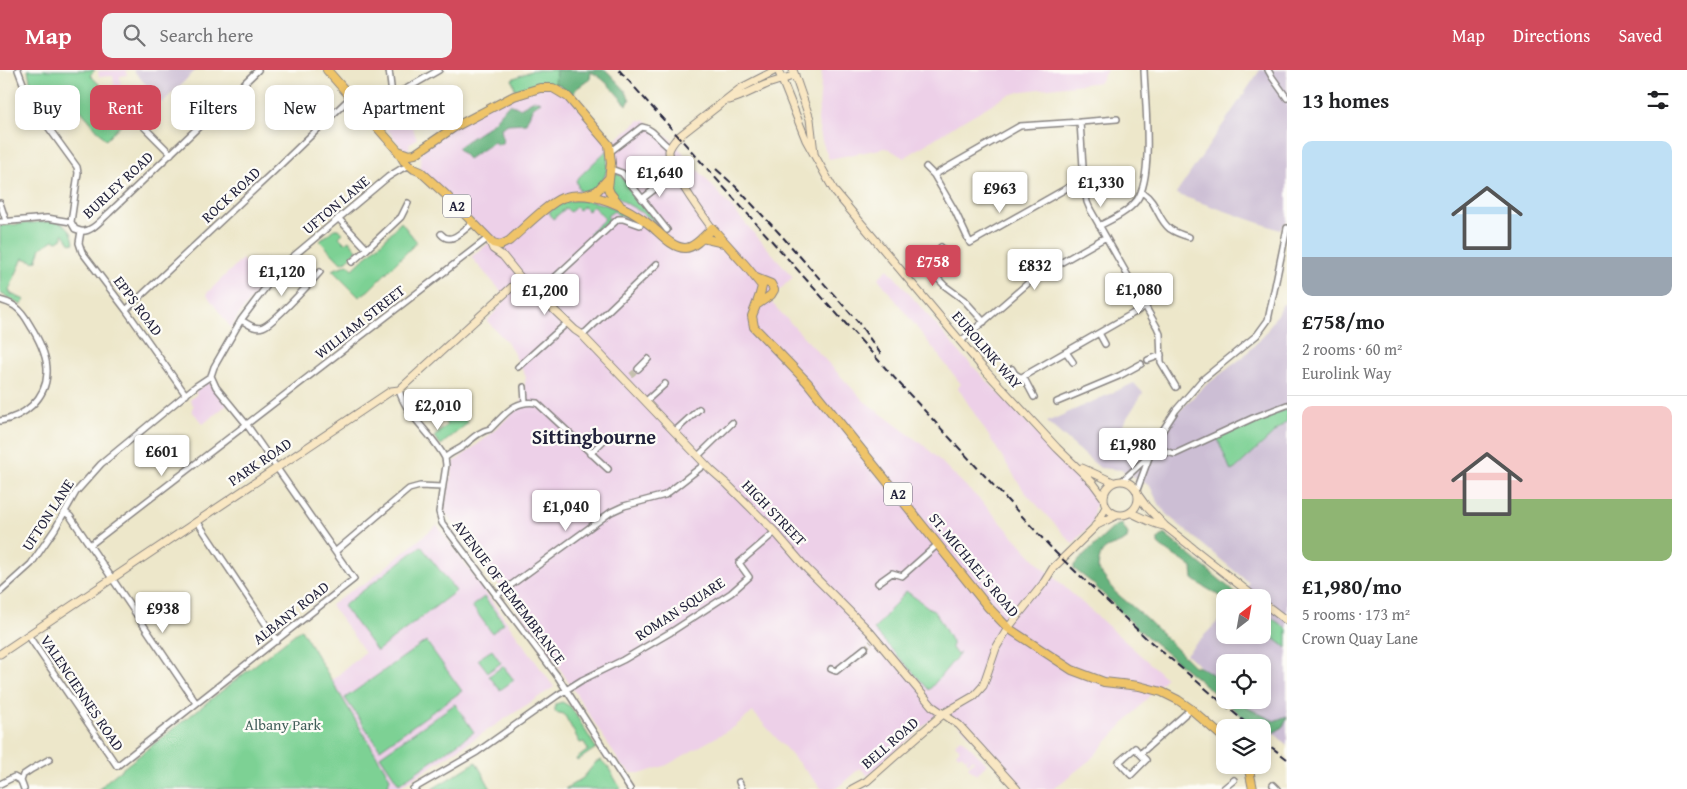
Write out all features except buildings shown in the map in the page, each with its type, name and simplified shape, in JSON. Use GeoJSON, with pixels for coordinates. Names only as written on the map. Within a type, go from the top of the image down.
{"type":"FeatureCollection","features":[{"type":"Feature","properties":{"kind":"main road","name":"A2"},"geometry":{"type":"LineString","coordinates":[[327,70],[344,89]]}},
{"type":"Feature","properties":{"kind":"main road"},"geometry":{"type":"LineString","coordinates":[[398,151],[411,156],[454,128],[519,94],[546,87],[557,89],[564,93],[609,145],[611,151],[610,193],[620,205]]}},
{"type":"Feature","properties":{"kind":"main road","name":"A2"},"geometry":{"type":"LineString","coordinates":[[380,130],[398,151],[401,158],[409,166],[421,172],[451,200],[488,240]]}},
{"type":"Feature","properties":{"kind":"main road"},"geometry":{"type":"LineString","coordinates":[[421,151],[418,164],[421,172]]}},
{"type":"Feature","properties":{"kind":"main road"},"geometry":{"type":"LineString","coordinates":[[581,196],[597,191],[609,178]]}},
{"type":"Feature","properties":{"kind":"main road"},"geometry":{"type":"LineString","coordinates":[[488,240],[496,244],[504,244],[560,199],[574,196],[601,199],[620,205],[648,223],[679,247],[691,247],[712,228]]}},
{"type":"Feature","properties":{"kind":"main road","name":"ST. MICHAEL'S ROAD"},"geometry":{"type":"LineString","coordinates":[[712,228],[765,289],[752,316],[754,327],[807,382],[995,615],[1008,628],[1072,670],[1104,682],[1139,686],[1162,692],[1191,709],[1216,730]]}},
{"type":"Feature","properties":{"kind":"main road"},"geometry":{"type":"LineString","coordinates":[[702,238],[726,244]]}},
{"type":"Feature","properties":{"kind":"main road"},"geometry":{"type":"LineString","coordinates":[[1250,774],[1254,789]]}},
{"type":"Feature","properties":{"kind":"street"},"geometry":{"type":"LineString","coordinates":[[18,70],[30,102],[77,167],[78,173],[71,222],[75,229],[81,230]]}},
{"type":"Feature","properties":{"kind":"street","name":"BURLEY ROAD"},"geometry":{"type":"LineString","coordinates":[[81,230],[84,232],[91,229],[258,70]]}},
{"type":"Feature","properties":{"kind":"street"},"geometry":{"type":"LineString","coordinates":[[389,70],[391,85]]}},
{"type":"Feature","properties":{"kind":"street"},"geometry":{"type":"LineString","coordinates":[[413,85],[439,70]]}},
{"type":"Feature","properties":{"kind":"street"},"geometry":{"type":"LineString","coordinates":[[712,228],[690,197],[680,178],[670,156],[670,148],[678,138],[741,88],[777,70]]}},
{"type":"Feature","properties":{"kind":"street","name":"EUROLINK WAY"},"geometry":{"type":"LineString","coordinates":[[777,70],[798,124],[835,192],[983,368],[1074,464],[1094,482],[1104,498]]}},
{"type":"Feature","properties":{"kind":"street"},"geometry":{"type":"LineString","coordinates":[[1099,226],[1133,205],[1142,192],[1147,173],[1144,70]]}},
{"type":"Feature","properties":{"kind":"street"},"geometry":{"type":"LineString","coordinates":[[1268,70],[1287,98]]}},
{"type":"Feature","properties":{"kind":"street"},"geometry":{"type":"LineString","coordinates":[[726,101],[742,97],[771,83],[782,81],[796,72]]}},
{"type":"Feature","properties":{"kind":"street","name":"EUROLINK WAY"},"geometry":{"type":"LineString","coordinates":[[796,72],[810,118],[814,154]]}},
{"type":"Feature","properties":{"kind":"street","name":"ROCK ROAD"},"geometry":{"type":"LineString","coordinates":[[126,310],[344,104]]}},
{"type":"Feature","properties":{"kind":"street"},"geometry":{"type":"LineString","coordinates":[[934,175],[1020,126],[1117,119]]}},
{"type":"Feature","properties":{"kind":"street"},"geometry":{"type":"LineString","coordinates":[[1080,122],[1087,202],[1160,334],[1160,355],[1164,368],[1176,387]]}},
{"type":"Feature","properties":{"kind":"street"},"geometry":{"type":"LineString","coordinates":[[611,151],[642,127],[647,127],[661,142],[670,148]]}},
{"type":"Feature","properties":{"kind":"street","name":"BURLEY ROAD"},"geometry":{"type":"LineString","coordinates":[[147,130],[171,154]]}},
{"type":"Feature","properties":{"kind":"street","name":"UFTON LANE"},"geometry":{"type":"LineString","coordinates":[[0,592],[31,564],[45,546],[76,492],[101,464],[211,376],[214,367],[241,320],[284,264],[388,177],[401,168],[409,166]]}},
{"type":"Feature","properties":{"kind":"street"},"geometry":{"type":"LineString","coordinates":[[926,168],[934,175],[955,211],[970,243],[1076,183],[1084,182]]}},
{"type":"Feature","properties":{"kind":"street"},"geometry":{"type":"LineString","coordinates":[[611,169],[622,174],[667,230]]}},
{"type":"Feature","properties":{"kind":"street"},"geometry":{"type":"LineString","coordinates":[[642,199],[666,180]]}},
{"type":"Feature","properties":{"kind":"street"},"geometry":{"type":"LineString","coordinates":[[1142,192],[1152,200],[1171,230],[1189,237]]}},
{"type":"Feature","properties":{"kind":"street"},"geometry":{"type":"LineString","coordinates":[[0,203],[3,221],[47,218],[71,222]]}},
{"type":"Feature","properties":{"kind":"street"},"geometry":{"type":"LineString","coordinates":[[352,262],[401,217],[408,203]]}},
{"type":"Feature","properties":{"kind":"street"},"geometry":{"type":"LineString","coordinates":[[338,218],[366,249]]}},
{"type":"Feature","properties":{"kind":"street"},"geometry":{"type":"LineString","coordinates":[[539,292],[618,219],[640,225]]}},
{"type":"Feature","properties":{"kind":"street"},"geometry":{"type":"LineString","coordinates":[[441,234],[449,240],[454,238],[472,222]]}},
{"type":"Feature","properties":{"kind":"street"},"geometry":{"type":"LineString","coordinates":[[1095,526],[1117,515],[1131,513],[1137,505],[1138,493],[1148,457],[1176,410],[1192,390],[1257,335],[1268,320],[1287,228]]}},
{"type":"Feature","properties":{"kind":"street","name":"EPPS ROAD"},"geometry":{"type":"LineString","coordinates":[[81,230],[78,243],[82,252],[186,395]]}},
{"type":"Feature","properties":{"kind":"street"},"geometry":{"type":"LineString","coordinates":[[961,341],[1034,278],[1106,237]]}},
{"type":"Feature","properties":{"kind":"street","name":"HIGH STREET"},"geometry":{"type":"LineString","coordinates":[[488,240],[520,277],[539,292],[567,323],[629,378],[646,401],[705,464],[775,532],[932,706],[959,725],[1017,789]]}},
{"type":"Feature","properties":{"kind":"street","name":"WILLIAM STREET"},"geometry":{"type":"LineString","coordinates":[[90,546],[488,240]]}},
{"type":"Feature","properties":{"kind":"street"},"geometry":{"type":"LineString","coordinates":[[503,256],[504,244]]}},
{"type":"Feature","properties":{"kind":"street"},"geometry":{"type":"LineString","coordinates":[[925,265],[941,247]]}},
{"type":"Feature","properties":{"kind":"street"},"geometry":{"type":"LineString","coordinates":[[918,258],[945,286],[964,300],[984,322]]}},
{"type":"Feature","properties":{"kind":"street"},"geometry":{"type":"LineString","coordinates":[[581,334],[586,332],[657,264]]}},
{"type":"Feature","properties":{"kind":"street"},"geometry":{"type":"LineString","coordinates":[[241,320],[254,327],[262,327],[277,315],[320,272]]}},
{"type":"Feature","properties":{"kind":"street","name":"PARK ROAD"},"geometry":{"type":"LineString","coordinates":[[0,654],[277,467],[391,392],[398,390],[517,282],[520,277]]}},
{"type":"Feature","properties":{"kind":"street"},"geometry":{"type":"LineString","coordinates":[[0,300],[10,303],[17,308],[30,324],[43,351],[48,372],[40,395],[33,406],[21,414],[0,421]]}},
{"type":"Feature","properties":{"kind":"street"},"geometry":{"type":"LineString","coordinates":[[1022,377],[1146,306]]}},
{"type":"Feature","properties":{"kind":"street"},"geometry":{"type":"LineString","coordinates":[[518,367],[567,323]]}},
{"type":"Feature","properties":{"kind":"street"},"geometry":{"type":"LineString","coordinates":[[1099,333],[1105,344]]}},
{"type":"Feature","properties":{"kind":"street"},"geometry":{"type":"LineString","coordinates":[[1066,352],[1073,362]]}},
{"type":"Feature","properties":{"kind":"street"},"geometry":{"type":"LineString","coordinates":[[1148,360],[1160,355]]}},
{"type":"Feature","properties":{"kind":"street"},"geometry":{"type":"LineString","coordinates":[[638,369],[648,359]]}},
{"type":"Feature","properties":{"kind":"street"},"geometry":{"type":"LineString","coordinates":[[1057,402],[1119,376],[1141,364]]}},
{"type":"Feature","properties":{"kind":"street"},"geometry":{"type":"LineString","coordinates":[[1012,369],[1015,374],[1022,377],[1032,390],[1034,397]]}},
{"type":"Feature","properties":{"kind":"street"},"geometry":{"type":"LineString","coordinates":[[211,376],[216,387],[247,425],[336,551],[409,489],[420,486],[442,486]]}},
{"type":"Feature","properties":{"kind":"street"},"geometry":{"type":"LineString","coordinates":[[646,401],[665,384]]}},
{"type":"Feature","properties":{"kind":"street"},"geometry":{"type":"LineString","coordinates":[[524,387],[525,402]]}},
{"type":"Feature","properties":{"kind":"street"},"geometry":{"type":"LineString","coordinates":[[398,390],[407,407],[445,458],[483,430],[490,429],[520,403],[525,402],[537,403],[608,469]]}},
{"type":"Feature","properties":{"kind":"street"},"geometry":{"type":"LineString","coordinates":[[1154,444],[1167,452],[1175,454],[1253,418],[1287,405]]}},
{"type":"Feature","properties":{"kind":"street"},"geometry":{"type":"LineString","coordinates":[[675,432],[699,410]]}},
{"type":"Feature","properties":{"kind":"street"},"geometry":{"type":"LineString","coordinates":[[698,456],[732,423]]}},
{"type":"Feature","properties":{"kind":"street"},"geometry":{"type":"LineString","coordinates":[[590,454],[605,439]]}},
{"type":"Feature","properties":{"kind":"street"},"geometry":{"type":"LineString","coordinates":[[1117,515],[1106,507],[1104,498],[1106,489],[1113,482],[1122,480],[1148,457]]}},
{"type":"Feature","properties":{"kind":"street","name":"AVENUE OF REMEMBRANCE"},"geometry":{"type":"LineString","coordinates":[[445,458],[446,465],[439,512],[442,523],[566,691],[630,789]]}},
{"type":"Feature","properties":{"kind":"street"},"geometry":{"type":"LineString","coordinates":[[496,596],[611,512],[624,506],[652,500],[671,491],[705,464]]}},
{"type":"Feature","properties":{"kind":"street","name":"EUROLINK WAY"},"geometry":{"type":"LineString","coordinates":[[1074,464],[1113,482]]}},
{"type":"Feature","properties":{"kind":"street"},"geometry":{"type":"LineString","coordinates":[[1122,480],[1131,484],[1146,506],[1165,526],[1245,589]]}},
{"type":"Feature","properties":{"kind":"street"},"geometry":{"type":"LineString","coordinates":[[1095,526],[1106,507]]}},
{"type":"Feature","properties":{"kind":"street"},"geometry":{"type":"LineString","coordinates":[[65,512],[70,516],[196,703]]}},
{"type":"Feature","properties":{"kind":"street"},"geometry":{"type":"LineString","coordinates":[[1131,513],[1154,524],[1165,526]]}},
{"type":"Feature","properties":{"kind":"street"},"geometry":{"type":"LineString","coordinates":[[197,521],[277,641]]}},
{"type":"Feature","properties":{"kind":"street","name":"BELL ROAD"},"geometry":{"type":"LineString","coordinates":[[852,789],[867,781],[943,714],[974,696],[983,686],[996,648],[1008,628],[1043,584],[1053,568],[1095,526]]}},
{"type":"Feature","properties":{"kind":"street","name":"ROMAN SQUARE"},"geometry":{"type":"LineString","coordinates":[[566,691],[582,680],[623,660],[671,632],[731,592],[749,577],[739,563],[775,532]]}},
{"type":"Feature","properties":{"kind":"street"},"geometry":{"type":"LineString","coordinates":[[878,583],[892,572],[902,576],[937,544]]}},
{"type":"Feature","properties":{"kind":"street","name":"ALBANY ROAD"},"geometry":{"type":"LineString","coordinates":[[115,764],[117,766],[354,579],[336,551]]}},
{"type":"Feature","properties":{"kind":"street"},"geometry":{"type":"LineString","coordinates":[[1271,609],[1287,621]]}},
{"type":"Feature","properties":{"kind":"street","name":"VALENCIENNES ROAD"},"geometry":{"type":"LineString","coordinates":[[28,635],[115,764]]}},
{"type":"Feature","properties":{"kind":"street"},"geometry":{"type":"LineString","coordinates":[[831,668],[836,671],[865,648]]}},
{"type":"Feature","properties":{"kind":"street"},"geometry":{"type":"LineString","coordinates":[[413,789],[477,752],[566,691]]}},
{"type":"Feature","properties":{"kind":"street"},"geometry":{"type":"LineString","coordinates":[[1140,754],[1191,709]]}},
{"type":"Feature","properties":{"kind":"street"},"geometry":{"type":"LineString","coordinates":[[1134,748],[1140,754],[1146,760],[1131,775],[1119,762],[1134,748]]}},
{"type":"Feature","properties":{"kind":"street"},"geometry":{"type":"LineString","coordinates":[[24,789],[21,781],[23,775],[50,759]]}},
{"type":"Feature","properties":{"kind":"street"},"geometry":{"type":"LineString","coordinates":[[0,784],[14,777],[21,781]]}},
{"type":"Feature","properties":{"kind":"street"},"geometry":{"type":"LineString","coordinates":[[1227,788],[1234,780]]}},
{"type":"Feature","properties":{"kind":"street"},"geometry":{"type":"LineString","coordinates":[[739,782],[742,789]]}},
{"type":"Feature","properties":{"kind":"shaded area"},"geometry":{"type":"Polygon","coordinates":[[[126,70],[127,75],[120,76],[121,85],[114,85],[113,76],[99,77],[98,71],[126,70]]]}},
{"type":"Feature","properties":{"kind":"shaded area"},"geometry":{"type":"Polygon","coordinates":[[[133,70],[196,70],[181,85],[171,85],[171,94],[162,103],[161,85],[146,85],[133,70]]]}},
{"type":"Feature","properties":{"kind":"shaded area"},"geometry":{"type":"Polygon","coordinates":[[[822,70],[1107,70],[1100,82],[1023,91],[1006,96],[904,158],[885,148],[829,159],[822,141],[818,121],[822,70]]]}},
{"type":"Feature","properties":{"kind":"shaded area"},"geometry":{"type":"Polygon","coordinates":[[[1260,70],[1287,70],[1287,221],[1280,230],[1176,194],[1260,70]]]}},
{"type":"Feature","properties":{"kind":"shaded area"},"geometry":{"type":"Polygon","coordinates":[[[548,83],[558,85],[612,143],[639,120],[646,121],[662,135],[668,136],[793,277],[769,300],[864,401],[927,448],[984,504],[1039,564],[1166,678],[1090,760],[1053,789],[1021,789],[944,708],[868,776],[860,768],[836,789],[822,789],[753,712],[734,727],[667,765],[643,773],[632,773],[622,766],[555,661],[444,508],[454,462],[486,438],[521,405],[526,377],[508,343],[487,321],[507,298],[471,257],[493,240],[420,169],[421,147],[440,130],[463,130],[463,117],[522,87],[548,83]]]}},
{"type":"Feature","properties":{"kind":"shaded area"},"geometry":{"type":"Polygon","coordinates":[[[388,130],[413,130],[417,138],[405,151],[388,130]]]}},
{"type":"Feature","properties":{"kind":"shaded area"},"geometry":{"type":"Polygon","coordinates":[[[242,259],[263,285],[241,312],[231,328],[206,294],[242,259]]]}},
{"type":"Feature","properties":{"kind":"shaded area"},"geometry":{"type":"Polygon","coordinates":[[[888,269],[962,355],[1093,491],[1098,499],[1094,509],[1093,522],[1073,544],[1024,491],[958,388],[961,384],[878,278],[888,269]]]}},
{"type":"Feature","properties":{"kind":"shaded area"},"geometry":{"type":"Polygon","coordinates":[[[1283,304],[1287,305],[1287,745],[1271,731],[1271,719],[1258,719],[1247,709],[1271,709],[1271,654],[1216,654],[1216,681],[1186,654],[1216,623],[1216,644],[1271,644],[1271,589],[1246,589],[1249,583],[1166,514],[1150,486],[1122,470],[1100,468],[1047,422],[1134,383],[1143,393],[1114,438],[1136,456],[1201,389],[1243,357],[1265,334],[1283,304]]]}},
{"type":"Feature","properties":{"kind":"shaded area"},"geometry":{"type":"Polygon","coordinates":[[[208,381],[228,404],[203,424],[192,411],[194,406],[190,400],[197,394],[195,392],[208,381]]]}},
{"type":"Feature","properties":{"kind":"shaded area"},"geometry":{"type":"Polygon","coordinates":[[[437,525],[554,687],[400,787],[387,789],[390,778],[332,680],[365,652],[331,605],[359,585],[364,585],[437,525]]]}},
{"type":"Feature","properties":{"kind":"shaded area"},"geometry":{"type":"Polygon","coordinates":[[[961,738],[987,764],[976,775],[968,767],[974,761],[972,759],[969,763],[966,760],[969,756],[965,759],[961,754],[959,756],[956,753],[960,749],[955,744],[961,738]]]}},
{"type":"Feature","properties":{"kind":"green space"},"geometry":{"type":"Polygon","coordinates":[[[28,70],[95,70],[90,75],[100,85],[90,85],[90,121],[80,110],[80,85],[31,85],[28,70]]]}},
{"type":"Feature","properties":{"kind":"green space"},"geometry":{"type":"Polygon","coordinates":[[[533,70],[560,70],[555,85],[546,83],[516,92],[512,79],[533,70]]]}},
{"type":"Feature","properties":{"kind":"green space"},"geometry":{"type":"Polygon","coordinates":[[[556,70],[606,70],[625,90],[630,100],[627,105],[606,82],[591,72],[590,79],[576,89],[573,95],[558,84],[555,85],[556,70]]]}},
{"type":"Feature","properties":{"kind":"green space"},"geometry":{"type":"Polygon","coordinates":[[[534,100],[541,102],[533,107],[526,123],[508,124],[501,128],[503,142],[498,145],[494,142],[468,159],[457,148],[490,125],[509,104],[520,108],[534,100]]]}},
{"type":"Feature","properties":{"kind":"green space"},"geometry":{"type":"Polygon","coordinates":[[[97,130],[116,130],[106,140],[97,130]]]}},
{"type":"Feature","properties":{"kind":"green space"},"geometry":{"type":"Polygon","coordinates":[[[607,150],[607,168],[601,183],[589,191],[579,190],[576,180],[607,150]]]}},
{"type":"Feature","properties":{"kind":"green space"},"geometry":{"type":"Polygon","coordinates":[[[614,174],[619,174],[659,225],[617,197],[611,187],[614,174]]]}},
{"type":"Feature","properties":{"kind":"green space"},"geometry":{"type":"Polygon","coordinates":[[[577,200],[596,202],[614,208],[646,226],[619,216],[614,211],[607,216],[610,220],[592,236],[589,233],[605,219],[593,206],[588,211],[584,206],[579,210],[576,207],[570,212],[566,208],[553,219],[549,212],[555,207],[577,200]]]}},
{"type":"Feature","properties":{"kind":"green space"},"geometry":{"type":"Polygon","coordinates":[[[51,221],[64,224],[72,233],[74,243],[71,244],[64,234],[62,235],[64,237],[58,241],[54,240],[41,248],[36,262],[23,258],[9,290],[11,294],[25,300],[21,305],[0,293],[0,226],[51,221]]]}},
{"type":"Feature","properties":{"kind":"green space"},"geometry":{"type":"Polygon","coordinates":[[[401,222],[417,242],[369,290],[359,297],[332,270],[348,264],[353,269],[401,222]]]}},
{"type":"Feature","properties":{"kind":"green space"},"geometry":{"type":"Polygon","coordinates":[[[334,229],[338,229],[343,233],[339,237],[345,243],[349,240],[357,250],[347,261],[341,263],[320,241],[334,229]]]}},
{"type":"Feature","properties":{"kind":"green space"},"geometry":{"type":"Polygon","coordinates":[[[457,409],[468,423],[441,445],[434,437],[447,425],[443,420],[457,409]]]}},
{"type":"Feature","properties":{"kind":"green space"},"geometry":{"type":"Polygon","coordinates":[[[1287,410],[1287,421],[1231,471],[1217,437],[1287,410]]]}},
{"type":"Feature","properties":{"kind":"green space"},"geometry":{"type":"Polygon","coordinates":[[[1122,524],[1128,534],[1127,539],[1107,548],[1101,554],[1098,569],[1115,592],[1147,619],[1194,666],[1206,670],[1216,678],[1216,694],[1139,630],[1091,582],[1074,569],[1074,565],[1115,526],[1122,524]]]}},
{"type":"Feature","properties":{"kind":"green space"},"geometry":{"type":"Polygon","coordinates":[[[1164,534],[1231,589],[1216,589],[1216,594],[1200,585],[1193,579],[1192,568],[1166,551],[1158,544],[1158,539],[1164,534]]]}},
{"type":"Feature","properties":{"kind":"green space"},"geometry":{"type":"Polygon","coordinates":[[[421,546],[456,591],[377,651],[343,606],[421,546]]]}},
{"type":"Feature","properties":{"kind":"green space"},"geometry":{"type":"Polygon","coordinates":[[[906,591],[936,613],[952,642],[952,648],[957,655],[960,653],[929,690],[874,630],[906,591]]]}},
{"type":"Feature","properties":{"kind":"green space"},"geometry":{"type":"Polygon","coordinates":[[[484,597],[504,623],[492,633],[472,606],[484,597]]]}},
{"type":"Feature","properties":{"kind":"green space"},"geometry":{"type":"Polygon","coordinates":[[[1271,617],[1287,629],[1287,648],[1271,636],[1271,617]]]}},
{"type":"Feature","properties":{"kind":"green space","name":"Albany Park"},"geometry":{"type":"Polygon","coordinates":[[[301,629],[390,778],[387,789],[99,789],[108,780],[301,629]]]}},
{"type":"Feature","properties":{"kind":"green space"},"geometry":{"type":"Polygon","coordinates":[[[426,641],[462,691],[380,749],[345,698],[426,641]]]}},
{"type":"Feature","properties":{"kind":"green space"},"geometry":{"type":"Polygon","coordinates":[[[492,650],[501,663],[488,672],[478,659],[492,650]]]}},
{"type":"Feature","properties":{"kind":"green space"},"geometry":{"type":"Polygon","coordinates":[[[503,666],[514,680],[500,690],[489,676],[503,666]]]}},
{"type":"Feature","properties":{"kind":"green space"},"geometry":{"type":"Polygon","coordinates":[[[562,702],[571,707],[596,748],[577,761],[576,759],[588,750],[584,742],[580,743],[564,714],[555,712],[555,704],[562,702]]]}},
{"type":"Feature","properties":{"kind":"green space"},"geometry":{"type":"Polygon","coordinates":[[[455,704],[474,732],[399,784],[380,756],[455,704]]]}},
{"type":"Feature","properties":{"kind":"green space"},"geometry":{"type":"Polygon","coordinates":[[[1233,709],[1250,709],[1270,719],[1245,719],[1233,709]]]}},
{"type":"Feature","properties":{"kind":"green space"},"geometry":{"type":"Polygon","coordinates":[[[1287,716],[1285,723],[1271,734],[1271,720],[1274,721],[1287,716]]]}},
{"type":"Feature","properties":{"kind":"green space"},"geometry":{"type":"Polygon","coordinates":[[[601,760],[608,767],[621,789],[565,789],[583,778],[596,762],[601,760]]]}},
{"type":"Feature","properties":{"kind":"green space"},"geometry":{"type":"Polygon","coordinates":[[[476,762],[491,789],[432,789],[476,762]]]}},
{"type":"Feature","properties":{"kind":"tunnel"},"geometry":{"type":"LineString","coordinates":[[631,375],[638,369]]}},
{"type":"Feature","properties":{"kind":"tunnel"},"geometry":{"type":"LineString","coordinates":[[865,648],[871,642]]}},
{"type":"Feature","properties":{"kind":"railway"},"geometry":{"type":"LineString","coordinates":[[619,70],[888,371],[1056,553],[1146,638],[1241,719]]}},
{"type":"Feature","properties":{"kind":"railway"},"geometry":{"type":"LineString","coordinates":[[716,169],[736,187],[780,234],[858,322],[883,357]]}},
{"type":"Feature","properties":{"kind":"railway"},"geometry":{"type":"LineString","coordinates":[[1271,747],[1287,759]]}},
{"type":"Feature","properties":{"kind":"district","name":"Sittingbourne"},"geometry":{"type":"Point","coordinates":[594,437]}}]}
